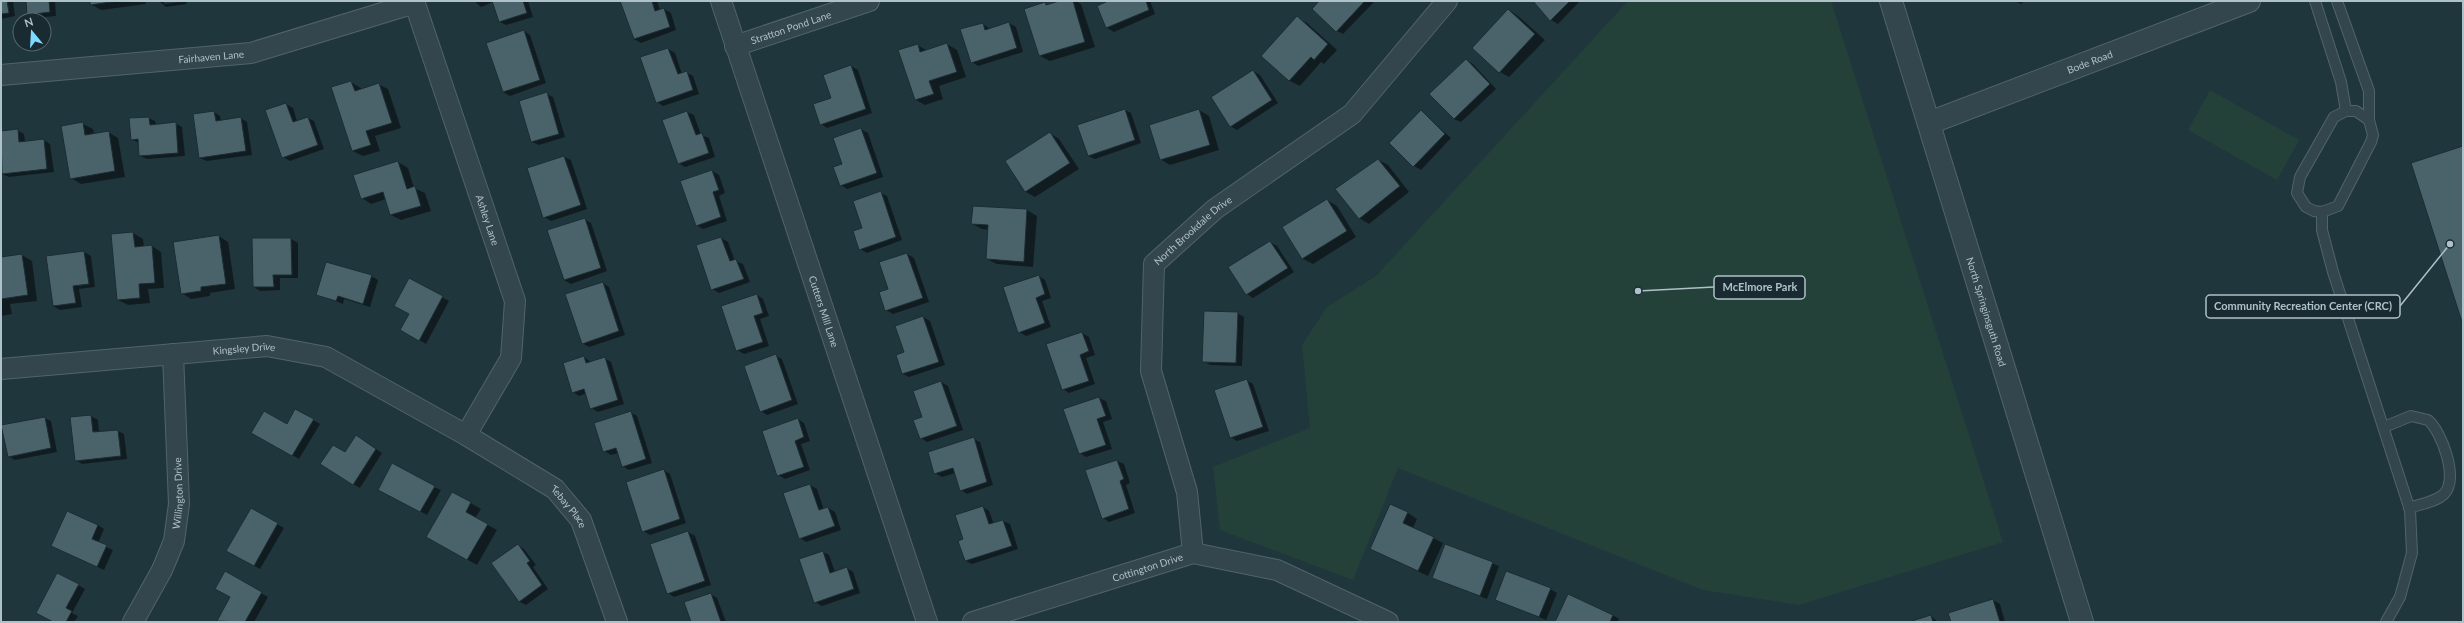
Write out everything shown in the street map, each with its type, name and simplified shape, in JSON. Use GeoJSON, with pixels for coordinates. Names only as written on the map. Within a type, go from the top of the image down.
{"type":"FeatureCollection","features":[{"type":"Feature","properties":{"kind":"street","name":"Cutters Mill Lane"},"geometry":{"type":"LineString","coordinates":[[721,1],[927,622]]}},
{"type":"Feature","properties":{"kind":"street","name":"Stratton Pond Lane"},"geometry":{"type":"LineString","coordinates":[[735,46],[869,1]]}},
{"type":"Feature","properties":{"kind":"street","name":"North Brookdale Drive"},"geometry":{"type":"LineString","coordinates":[[1193,553],[1187,492],[1151,371],[1154,264],[1215,209],[1352,114],[1447,1]]}},
{"type":"Feature","properties":{"kind":"street","name":"North Springinsguth Road"},"geometry":{"type":"LineString","coordinates":[[1891,1],[2082,622]]}},
{"type":"Feature","properties":{"kind":"street","name":"Bode Road"},"geometry":{"type":"LineString","coordinates":[[1929,123],[2249,1]]}},
{"type":"Feature","properties":{"kind":"street","name":"Fairhaven Lane"},"geometry":{"type":"LineString","coordinates":[[1,74],[251,53],[414,2]]}},
{"type":"Feature","properties":{"kind":"street","name":"Ashley Lane"},"geometry":{"type":"LineString","coordinates":[[414,2],[515,301],[511,358],[466,435]]}},
{"type":"Feature","properties":{"kind":"street","name":"Kingsley Drive"},"geometry":{"type":"LineString","coordinates":[[1,368],[267,346],[326,357],[466,435]]}},
{"type":"Feature","properties":{"kind":"street","name":"Willington Drive"},"geometry":{"type":"LineString","coordinates":[[133,622],[162,570],[175,533],[179,504],[173,354]]}},
{"type":"Feature","properties":{"kind":"street","name":"Tebay Place"},"geometry":{"type":"LineString","coordinates":[[466,435],[555,489],[566,500],[581,520],[586,531],[617,622]]}},
{"type":"Feature","properties":{"kind":"street","name":"Cottington Drive"},"geometry":{"type":"LineString","coordinates":[[973,622],[1193,553],[1277,570],[1361,617],[1388,622]]}},
{"type":"Feature","properties":{"kind":"lane"},"geometry":{"type":"LineString","coordinates":[[2315,1],[2341,82],[2346,111]]}},
{"type":"Feature","properties":{"kind":"lane"},"geometry":{"type":"LineString","coordinates":[[2337,1],[2369,91],[2369,120],[2373,135],[2343,199],[2338,206],[2322,212],[2306,207],[2298,193],[2297,185],[2334,117],[2346,111],[2356,111],[2369,120]]}},
{"type":"Feature","properties":{"kind":"lane"},"geometry":{"type":"LineString","coordinates":[[2322,212],[2322,230],[2331,265],[2409,508],[2412,529],[2412,553],[2400,597],[2386,622]]}},
{"type":"Feature","properties":{"kind":"lane"},"geometry":{"type":"LineString","coordinates":[[2384,427],[2411,416],[2428,420],[2438,434],[2450,469],[2449,486],[2444,494],[2437,499],[2409,508]]}},
{"type":"Feature","properties":{"kind":"green space"},"geometry":{"type":"Polygon","coordinates":[[[1628,1],[1831,1],[2003,542],[1799,605],[1703,590],[1398,468],[1353,580],[1220,530],[1213,467],[1310,428],[1302,345],[1327,307],[1376,276],[1628,1]]]}},
{"type":"Feature","properties":{"kind":"green space"},"geometry":{"type":"Polygon","coordinates":[[[2210,90],[2299,140],[2277,180],[2188,130],[2210,90]]]}},
{"type":"Feature","properties":{"kind":"building"},"geometry":{"type":"Polygon","coordinates":[[[1,1],[7,1],[9,13],[1,14],[1,1]]]}},
{"type":"Feature","properties":{"kind":"building"},"geometry":{"type":"Polygon","coordinates":[[[26,1],[49,1],[50,12],[27,12],[26,1]]]}},
{"type":"Feature","properties":{"kind":"building"},"geometry":{"type":"Polygon","coordinates":[[[90,1],[118,1],[90,5],[90,1]]]}},
{"type":"Feature","properties":{"kind":"building"},"geometry":{"type":"Polygon","coordinates":[[[492,1],[523,1],[527,13],[499,22],[492,1]]]}},
{"type":"Feature","properties":{"kind":"building"},"geometry":{"type":"Polygon","coordinates":[[[620,1],[652,1],[655,11],[664,8],[670,27],[634,39],[620,1]]]}},
{"type":"Feature","properties":{"kind":"building"},"geometry":{"type":"Polygon","coordinates":[[[1059,1],[1073,1],[1085,42],[1039,56],[1024,9],[1045,2],[1046,5],[1059,1]]]}},
{"type":"Feature","properties":{"kind":"building"},"geometry":{"type":"Polygon","coordinates":[[[1108,1],[1146,1],[1149,10],[1106,28],[1097,6],[1108,1]]]}},
{"type":"Feature","properties":{"kind":"building"},"geometry":{"type":"Polygon","coordinates":[[[1319,1],[1365,1],[1336,32],[1312,9],[1319,1]]]}},
{"type":"Feature","properties":{"kind":"building"},"geometry":{"type":"Polygon","coordinates":[[[1533,1],[1570,1],[1550,21],[1533,1]]]}},
{"type":"Feature","properties":{"kind":"building"},"geometry":{"type":"Polygon","coordinates":[[[1508,9],[1535,34],[1499,73],[1472,48],[1508,9]]]}},
{"type":"Feature","properties":{"kind":"building"},"geometry":{"type":"Polygon","coordinates":[[[1297,16],[1328,44],[1314,60],[1311,57],[1289,81],[1261,56],[1297,16]]]}},
{"type":"Feature","properties":{"kind":"building"},"geometry":{"type":"Polygon","coordinates":[[[1009,22],[1017,48],[971,63],[960,29],[983,23],[985,30],[1009,22]]]}},
{"type":"Feature","properties":{"kind":"building"},"geometry":{"type":"Polygon","coordinates":[[[524,30],[540,80],[503,92],[486,43],[524,30]]]}},
{"type":"Feature","properties":{"kind":"building"},"geometry":{"type":"Polygon","coordinates":[[[947,43],[957,72],[929,81],[934,94],[915,100],[898,50],[918,44],[920,52],[947,43]]]}},
{"type":"Feature","properties":{"kind":"building"},"geometry":{"type":"Polygon","coordinates":[[[668,48],[678,74],[687,71],[693,90],[656,103],[640,57],[668,48]]]}},
{"type":"Feature","properties":{"kind":"building"},"geometry":{"type":"Polygon","coordinates":[[[1466,59],[1490,84],[1454,119],[1429,94],[1466,59]]]}},
{"type":"Feature","properties":{"kind":"building"},"geometry":{"type":"Polygon","coordinates":[[[851,65],[866,109],[820,125],[813,104],[831,98],[823,75],[851,65]]]}},
{"type":"Feature","properties":{"kind":"building"},"geometry":{"type":"Polygon","coordinates":[[[1253,70],[1272,100],[1230,127],[1211,97],[1253,70]]]}},
{"type":"Feature","properties":{"kind":"building"},"geometry":{"type":"Polygon","coordinates":[[[351,81],[355,91],[379,83],[392,123],[366,131],[371,145],[352,151],[331,87],[351,81]]]}},
{"type":"Feature","properties":{"kind":"building"},"geometry":{"type":"Polygon","coordinates":[[[547,92],[559,134],[531,142],[519,101],[547,92]]]}},
{"type":"Feature","properties":{"kind":"building"},"geometry":{"type":"Polygon","coordinates":[[[286,103],[293,122],[308,117],[318,145],[282,158],[265,110],[286,103]]]}},
{"type":"Feature","properties":{"kind":"building"},"geometry":{"type":"Polygon","coordinates":[[[1125,109],[1135,140],[1088,156],[1077,125],[1125,109]]]}},
{"type":"Feature","properties":{"kind":"building"},"geometry":{"type":"Polygon","coordinates":[[[1199,109],[1210,145],[1160,160],[1149,125],[1199,109]]]}},
{"type":"Feature","properties":{"kind":"building"},"geometry":{"type":"Polygon","coordinates":[[[1421,110],[1445,134],[1413,167],[1389,143],[1421,110]]]}},
{"type":"Feature","properties":{"kind":"building"},"geometry":{"type":"Polygon","coordinates":[[[214,111],[216,121],[241,117],[246,151],[199,158],[193,114],[214,111]]]}},
{"type":"Feature","properties":{"kind":"building"},"geometry":{"type":"Polygon","coordinates":[[[687,111],[696,135],[702,133],[709,153],[678,164],[662,120],[687,111]]]}},
{"type":"Feature","properties":{"kind":"building"},"geometry":{"type":"Polygon","coordinates":[[[149,117],[150,125],[176,122],[178,153],[139,156],[138,139],[131,140],[129,118],[149,117]]]}},
{"type":"Feature","properties":{"kind":"building"},"geometry":{"type":"Polygon","coordinates":[[[83,122],[85,135],[109,131],[115,171],[70,179],[61,126],[83,122]]]}},
{"type":"Feature","properties":{"kind":"building"},"geometry":{"type":"Polygon","coordinates":[[[861,128],[877,173],[840,186],[833,167],[842,164],[833,138],[861,128]]]}},
{"type":"Feature","properties":{"kind":"building"},"geometry":{"type":"Polygon","coordinates":[[[18,129],[19,142],[44,139],[47,169],[2,174],[1,131],[18,129]]]}},
{"type":"Feature","properties":{"kind":"building"},"geometry":{"type":"Polygon","coordinates":[[[1050,132],[1070,163],[1025,192],[1005,161],[1050,132]]]}},
{"type":"Feature","properties":{"kind":"building"},"geometry":{"type":"Polygon","coordinates":[[[2463,146],[2463,325],[2411,163],[2463,146]]]}},
{"type":"Feature","properties":{"kind":"building"},"geometry":{"type":"Polygon","coordinates":[[[564,156],[581,205],[543,218],[527,168],[564,156]]]}},
{"type":"Feature","properties":{"kind":"building"},"geometry":{"type":"Polygon","coordinates":[[[1378,159],[1400,186],[1359,219],[1335,189],[1378,159]]]}},
{"type":"Feature","properties":{"kind":"building"},"geometry":{"type":"Polygon","coordinates":[[[398,161],[407,189],[415,186],[421,206],[390,215],[383,192],[361,199],[353,175],[398,161]]]}},
{"type":"Feature","properties":{"kind":"building"},"geometry":{"type":"Polygon","coordinates":[[[712,170],[719,190],[713,192],[721,217],[696,226],[680,181],[712,170]]]}},
{"type":"Feature","properties":{"kind":"building"},"geometry":{"type":"Polygon","coordinates":[[[881,191],[896,237],[859,250],[853,231],[862,228],[853,201],[881,191]]]}},
{"type":"Feature","properties":{"kind":"building"},"geometry":{"type":"Polygon","coordinates":[[[1327,199],[1347,231],[1302,259],[1282,227],[1327,199]]]}},
{"type":"Feature","properties":{"kind":"building"},"geometry":{"type":"Polygon","coordinates":[[[973,206],[1027,209],[1024,262],[986,259],[988,225],[971,224],[973,206]]]}},
{"type":"Feature","properties":{"kind":"building"},"geometry":{"type":"Polygon","coordinates":[[[585,218],[601,268],[564,280],[547,230],[585,218]]]}},
{"type":"Feature","properties":{"kind":"building"},"geometry":{"type":"Polygon","coordinates":[[[133,232],[135,247],[152,245],[155,283],[139,284],[140,298],[117,300],[111,234],[133,232]]]}},
{"type":"Feature","properties":{"kind":"building"},"geometry":{"type":"Polygon","coordinates":[[[219,235],[226,284],[201,287],[201,291],[181,294],[173,242],[219,235]]]}},
{"type":"Feature","properties":{"kind":"building"},"geometry":{"type":"Polygon","coordinates":[[[721,237],[730,261],[736,259],[744,279],[711,290],[696,245],[721,237]]]}},
{"type":"Feature","properties":{"kind":"building"},"geometry":{"type":"Polygon","coordinates":[[[252,238],[291,238],[292,275],[273,275],[274,287],[253,287],[252,238]]]}},
{"type":"Feature","properties":{"kind":"building"},"geometry":{"type":"Polygon","coordinates":[[[1270,241],[1288,268],[1246,295],[1228,267],[1270,241]]]}},
{"type":"Feature","properties":{"kind":"building"},"geometry":{"type":"Polygon","coordinates":[[[84,251],[89,284],[73,286],[76,303],[53,306],[46,256],[84,251]]]}},
{"type":"Feature","properties":{"kind":"building"},"geometry":{"type":"Polygon","coordinates":[[[907,253],[923,298],[885,311],[879,292],[888,289],[879,262],[907,253]]]}},
{"type":"Feature","properties":{"kind":"building"},"geometry":{"type":"Polygon","coordinates":[[[22,254],[28,295],[1,299],[1,257],[22,254]]]}},
{"type":"Feature","properties":{"kind":"building"},"geometry":{"type":"Polygon","coordinates":[[[326,262],[372,275],[363,304],[338,296],[336,301],[316,295],[326,262]]]}},
{"type":"Feature","properties":{"kind":"building"},"geometry":{"type":"Polygon","coordinates":[[[1039,275],[1045,294],[1036,298],[1045,323],[1018,333],[1003,287],[1039,275]]]}},
{"type":"Feature","properties":{"kind":"building"},"geometry":{"type":"Polygon","coordinates":[[[409,278],[443,296],[419,341],[400,330],[409,314],[394,306],[409,278]]]}},
{"type":"Feature","properties":{"kind":"building"},"geometry":{"type":"Polygon","coordinates":[[[603,282],[619,331],[582,344],[565,294],[603,282]]]}},
{"type":"Feature","properties":{"kind":"building"},"geometry":{"type":"Polygon","coordinates":[[[757,294],[763,313],[754,316],[763,342],[736,351],[721,306],[757,294]]]}},
{"type":"Feature","properties":{"kind":"building"},"geometry":{"type":"Polygon","coordinates":[[[1204,311],[1238,312],[1236,363],[1202,362],[1204,311]]]}},
{"type":"Feature","properties":{"kind":"building"},"geometry":{"type":"Polygon","coordinates":[[[923,316],[939,362],[902,374],[896,355],[904,352],[895,326],[923,316]]]}},
{"type":"Feature","properties":{"kind":"building"},"geometry":{"type":"Polygon","coordinates":[[[1082,332],[1089,351],[1080,355],[1089,381],[1062,390],[1046,344],[1082,332]]]}},
{"type":"Feature","properties":{"kind":"building"},"geometry":{"type":"Polygon","coordinates":[[[776,354],[792,400],[760,412],[744,366],[776,354]]]}},
{"type":"Feature","properties":{"kind":"building"},"geometry":{"type":"Polygon","coordinates":[[[584,356],[586,363],[605,357],[618,400],[590,409],[584,389],[572,393],[563,363],[584,356]]]}},
{"type":"Feature","properties":{"kind":"building"},"geometry":{"type":"Polygon","coordinates":[[[1247,379],[1263,427],[1230,438],[1214,390],[1247,379]]]}},
{"type":"Feature","properties":{"kind":"building"},"geometry":{"type":"Polygon","coordinates":[[[941,381],[957,426],[920,439],[913,420],[922,417],[913,391],[941,381]]]}},
{"type":"Feature","properties":{"kind":"building"},"geometry":{"type":"Polygon","coordinates":[[[1099,397],[1106,416],[1097,419],[1106,445],[1079,454],[1063,409],[1099,397]]]}},
{"type":"Feature","properties":{"kind":"building"},"geometry":{"type":"Polygon","coordinates":[[[295,409],[314,419],[292,456],[251,433],[264,411],[287,424],[295,409]]]}},
{"type":"Feature","properties":{"kind":"building"},"geometry":{"type":"Polygon","coordinates":[[[631,411],[646,459],[622,467],[616,448],[603,452],[594,423],[631,411]]]}},
{"type":"Feature","properties":{"kind":"building"},"geometry":{"type":"Polygon","coordinates":[[[91,415],[93,432],[118,430],[121,456],[75,461],[70,417],[91,415]]]}},
{"type":"Feature","properties":{"kind":"building"},"geometry":{"type":"Polygon","coordinates":[[[45,417],[51,448],[8,457],[1,425],[45,417]]]}},
{"type":"Feature","properties":{"kind":"building"},"geometry":{"type":"Polygon","coordinates":[[[798,418],[804,437],[795,441],[804,467],[777,476],[762,431],[798,418]]]}},
{"type":"Feature","properties":{"kind":"building"},"geometry":{"type":"Polygon","coordinates":[[[356,435],[376,449],[353,485],[320,464],[333,445],[345,452],[356,435]]]}},
{"type":"Feature","properties":{"kind":"building"},"geometry":{"type":"Polygon","coordinates":[[[974,437],[987,482],[960,491],[953,468],[934,474],[928,452],[974,437]]]}},
{"type":"Feature","properties":{"kind":"building"},"geometry":{"type":"Polygon","coordinates":[[[1117,460],[1124,479],[1120,481],[1129,509],[1102,519],[1085,470],[1117,460]]]}},
{"type":"Feature","properties":{"kind":"building"},"geometry":{"type":"Polygon","coordinates":[[[392,463],[435,486],[420,512],[378,490],[392,463]]]}},
{"type":"Feature","properties":{"kind":"building"},"geometry":{"type":"Polygon","coordinates":[[[664,469],[680,519],[642,532],[626,482],[664,469]]]}},
{"type":"Feature","properties":{"kind":"building"},"geometry":{"type":"Polygon","coordinates":[[[810,484],[819,510],[828,507],[835,526],[799,539],[783,493],[810,484]]]}},
{"type":"Feature","properties":{"kind":"building"},"geometry":{"type":"Polygon","coordinates":[[[452,492],[471,502],[466,512],[488,524],[467,560],[426,537],[452,492]]]}},
{"type":"Feature","properties":{"kind":"building"},"geometry":{"type":"Polygon","coordinates":[[[1390,504],[1408,512],[1403,523],[1434,537],[1418,571],[1370,549],[1390,504]]]}},
{"type":"Feature","properties":{"kind":"building"},"geometry":{"type":"Polygon","coordinates":[[[983,506],[989,524],[1003,520],[1012,546],[965,561],[958,541],[963,539],[955,515],[983,506]]]}},
{"type":"Feature","properties":{"kind":"building"},"geometry":{"type":"Polygon","coordinates":[[[251,508],[278,523],[254,566],[226,551],[251,508]]]}},
{"type":"Feature","properties":{"kind":"building"},"geometry":{"type":"Polygon","coordinates":[[[67,511],[98,525],[92,539],[107,545],[97,567],[51,546],[67,511]]]}},
{"type":"Feature","properties":{"kind":"building"},"geometry":{"type":"Polygon","coordinates":[[[688,531],[705,581],[667,594],[650,544],[688,531]]]}},
{"type":"Feature","properties":{"kind":"building"},"geometry":{"type":"Polygon","coordinates":[[[518,544],[530,561],[527,563],[542,585],[519,602],[491,563],[518,544]]]}},
{"type":"Feature","properties":{"kind":"building"},"geometry":{"type":"Polygon","coordinates":[[[1445,544],[1493,562],[1480,596],[1432,578],[1445,544]]]}},
{"type":"Feature","properties":{"kind":"building"},"geometry":{"type":"Polygon","coordinates":[[[823,551],[830,573],[847,567],[854,589],[814,603],[799,559],[823,551]]]}},
{"type":"Feature","properties":{"kind":"building"},"geometry":{"type":"Polygon","coordinates":[[[225,571],[262,592],[245,622],[217,621],[230,597],[215,589],[225,571]]]}},
{"type":"Feature","properties":{"kind":"building"},"geometry":{"type":"Polygon","coordinates":[[[1506,571],[1551,588],[1539,617],[1495,600],[1506,571]]]}},
{"type":"Feature","properties":{"kind":"building"},"geometry":{"type":"Polygon","coordinates":[[[57,573],[79,584],[66,608],[72,611],[66,622],[53,622],[36,613],[57,573]]]}},
{"type":"Feature","properties":{"kind":"building"},"geometry":{"type":"Polygon","coordinates":[[[711,593],[721,622],[691,622],[684,602],[711,593]]]}},
{"type":"Feature","properties":{"kind":"building"},"geometry":{"type":"Polygon","coordinates":[[[1568,594],[1613,615],[1610,622],[1555,622],[1568,594]]]}},
{"type":"Feature","properties":{"kind":"building"},"geometry":{"type":"Polygon","coordinates":[[[1993,599],[2000,622],[1951,622],[1948,613],[1993,599]]]}},
{"type":"Feature","properties":{"kind":"building"},"geometry":{"type":"Polygon","coordinates":[[[1931,615],[1933,622],[1909,622],[1931,615]]]}},
{"type":"Feature","properties":{"kind":"place","name":"Community Recreation Center (CRC)"},"geometry":{"type":"Point","coordinates":[2450,244]}},
{"type":"Feature","properties":{"kind":"place","name":"McElmore Park"},"geometry":{"type":"Point","coordinates":[1638,291]}}]}
